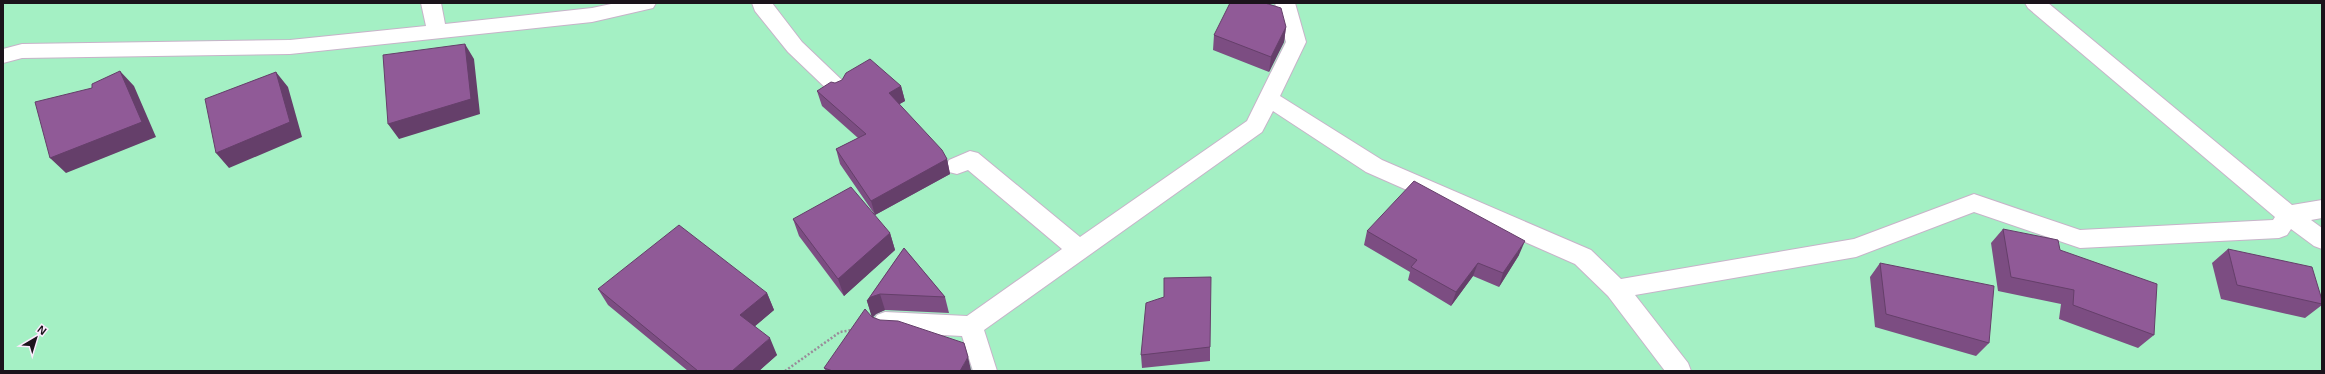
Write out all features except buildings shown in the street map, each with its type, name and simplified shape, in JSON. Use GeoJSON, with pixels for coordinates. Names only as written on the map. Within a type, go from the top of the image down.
{"type":"FeatureCollection","features":[{"type":"Feature","properties":{"kind":"street"},"geometry":{"type":"LineString","coordinates":[[430,3],[437,31]]}},
{"type":"Feature","properties":{"kind":"street"},"geometry":{"type":"LineString","coordinates":[[3,56],[22,51],[290,47],[592,15],[646,3]]}},
{"type":"Feature","properties":{"kind":"street"},"geometry":{"type":"LineString","coordinates":[[762,3],[762,6],[795,47],[839,89]]}},
{"type":"Feature","properties":{"kind":"street"},"geometry":{"type":"LineString","coordinates":[[885,322],[912,322],[971,326],[1255,126],[1296,42],[1285,3]]}},
{"type":"Feature","properties":{"kind":"street"},"geometry":{"type":"LineString","coordinates":[[2035,3],[2288,215],[2322,240]]}},
{"type":"Feature","properties":{"kind":"street"},"geometry":{"type":"LineString","coordinates":[[1268,98],[1374,166],[1583,257],[1616,289],[1679,371]]}},
{"type":"Feature","properties":{"kind":"street"},"geometry":{"type":"LineString","coordinates":[[957,166],[970,159],[1079,250]]}},
{"type":"Feature","properties":{"kind":"street"},"geometry":{"type":"LineString","coordinates":[[1616,289],[1856,248],[1974,203],[2080,239],[2279,229],[2288,215],[2322,209]]}},
{"type":"Feature","properties":{"kind":"street"},"geometry":{"type":"LineString","coordinates":[[971,326],[986,371]]}},
{"type":"Feature","properties":{"kind":"path"},"geometry":{"type":"LineString","coordinates":[[786,371],[840,332],[885,322]]}},
{"type":"Feature","properties":{"kind":"green space"},"geometry":{"type":"Polygon","coordinates":[[[3,3],[2322,3],[2322,371],[3,371],[3,3]]]}}]}
